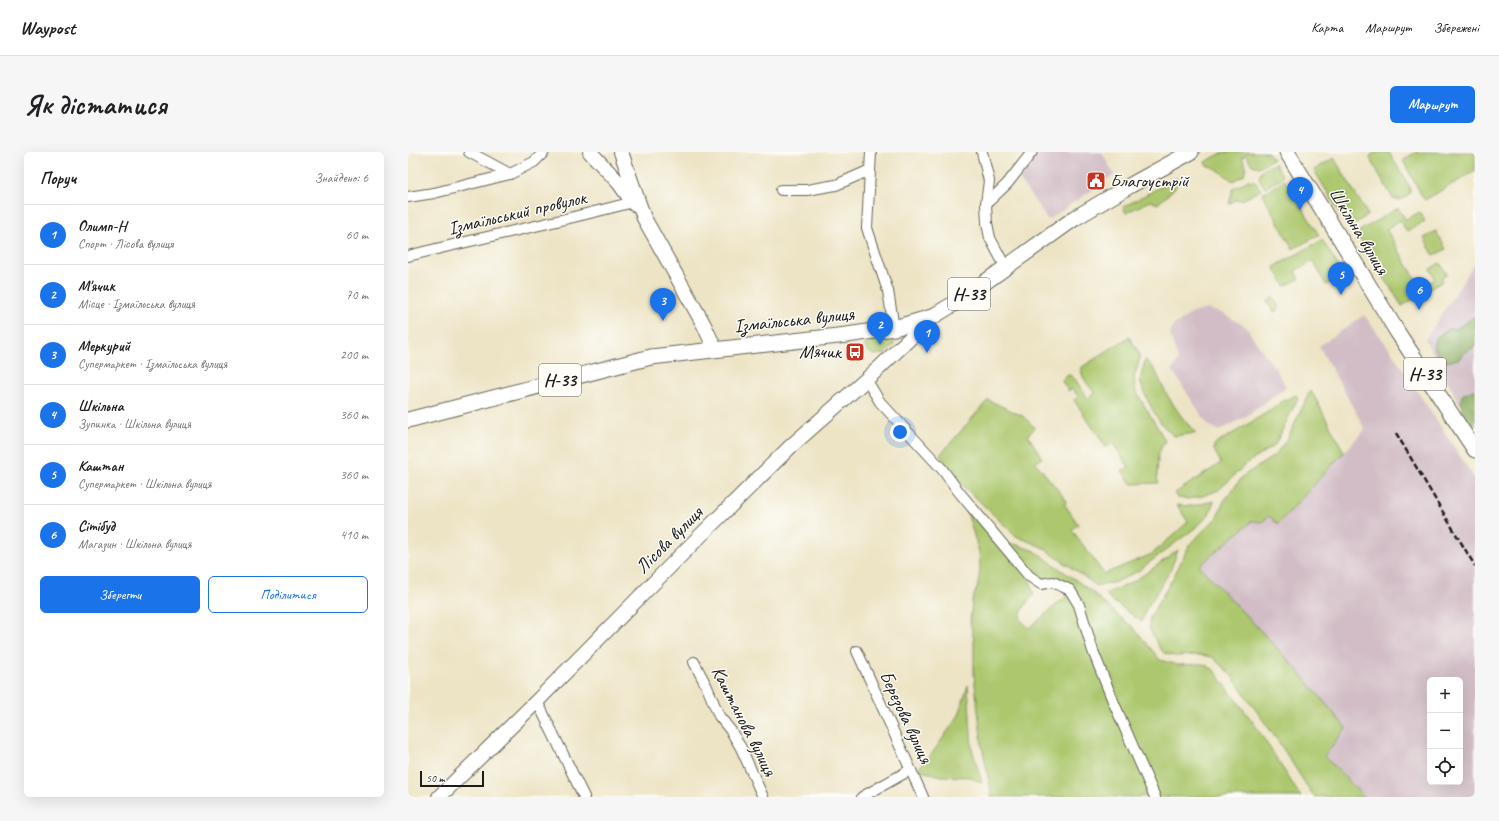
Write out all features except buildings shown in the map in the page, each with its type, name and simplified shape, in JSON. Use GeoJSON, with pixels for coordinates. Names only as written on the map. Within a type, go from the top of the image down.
{"type":"FeatureCollection","features":[{"type":"Feature","properties":{"kind":"main road","name":"Ізмаїльська вулиця"},"geometry":{"type":"LineString","coordinates":[[408,420],[651,356],[847,335],[894,328],[932,316],[960,300],[1075,218],[1131,184],[1191,152]]}},
{"type":"Feature","properties":{"kind":"main road","name":"Шкільна вулиця"},"geometry":{"type":"LineString","coordinates":[[1287,152],[1398,333],[1475,450]]}},
{"type":"Feature","properties":{"kind":"street"},"geometry":{"type":"LineString","coordinates":[[469,152],[510,174]]}},
{"type":"Feature","properties":{"kind":"street"},"geometry":{"type":"LineString","coordinates":[[408,196],[434,193],[510,174],[534,162],[544,152]]}},
{"type":"Feature","properties":{"kind":"street"},"geometry":{"type":"LineString","coordinates":[[590,152],[619,183],[644,218],[704,325],[715,348]]}},
{"type":"Feature","properties":{"kind":"street"},"geometry":{"type":"LineString","coordinates":[[621,152],[644,218]]}},
{"type":"Feature","properties":{"kind":"street"},"geometry":{"type":"LineString","coordinates":[[871,152],[867,228],[888,291],[894,328]]}},
{"type":"Feature","properties":{"kind":"street"},"geometry":{"type":"LineString","coordinates":[[982,152],[988,181],[986,204],[987,223],[990,238],[1006,268]]}},
{"type":"Feature","properties":{"kind":"street"},"geometry":{"type":"LineString","coordinates":[[986,204],[1007,184],[1032,152]]}},
{"type":"Feature","properties":{"kind":"street"},"geometry":{"type":"LineString","coordinates":[[781,190],[808,190],[836,185],[870,170]]}},
{"type":"Feature","properties":{"kind":"street","name":"Ізмаїльський провулок"},"geometry":{"type":"LineString","coordinates":[[408,256],[633,202]]}},
{"type":"Feature","properties":{"kind":"street","name":"Лісова вулиця"},"geometry":{"type":"LineString","coordinates":[[439,797],[537,701],[790,447],[866,379],[932,316]]}},
{"type":"Feature","properties":{"kind":"street"},"geometry":{"type":"LineString","coordinates":[[866,379],[880,402],[942,469],[959,492],[1029,576],[1041,584],[1053,582],[1070,590],[1079,605],[1093,651],[1155,797]]}},
{"type":"Feature","properties":{"kind":"street","name":"Березова вулиця"},"geometry":{"type":"LineString","coordinates":[[857,651],[923,797]]}},
{"type":"Feature","properties":{"kind":"street","name":"Каштанова вулиця"},"geometry":{"type":"LineString","coordinates":[[694,662],[707,687],[719,716],[731,731],[741,748],[763,797]]}},
{"type":"Feature","properties":{"kind":"street"},"geometry":{"type":"LineString","coordinates":[[537,701],[584,797]]}},
{"type":"Feature","properties":{"kind":"street"},"geometry":{"type":"LineString","coordinates":[[862,797],[910,770]]}},
{"type":"Feature","properties":{"kind":"shaded area"},"geometry":{"type":"Polygon","coordinates":[[[1041,152],[1102,152],[1114,175],[1048,220],[1019,179],[1041,152]]]}},
{"type":"Feature","properties":{"kind":"shaded area"},"geometry":{"type":"Polygon","coordinates":[[[1475,263],[1475,427],[1462,408],[1425,340],[1475,263]]]}},
{"type":"Feature","properties":{"kind":"shaded area"},"geometry":{"type":"Polygon","coordinates":[[[1208,309],[1221,313],[1245,326],[1286,387],[1245,417],[1219,431],[1208,425],[1172,370],[1178,360],[1170,334],[1173,326],[1192,313],[1208,309]]]}},
{"type":"Feature","properties":{"kind":"shaded area"},"geometry":{"type":"Polygon","coordinates":[[[1364,315],[1389,348],[1475,479],[1475,797],[1364,797],[1324,755],[1346,728],[1296,668],[1199,566],[1252,521],[1262,522],[1269,515],[1279,524],[1365,429],[1319,346],[1364,315]]]}},
{"type":"Feature","properties":{"kind":"green space"},"geometry":{"type":"Polygon","coordinates":[[[1224,152],[1268,152],[1273,159],[1259,167],[1252,165],[1246,155],[1242,157],[1246,167],[1244,175],[1233,181],[1217,169],[1206,165],[1205,162],[1224,152]]]}},
{"type":"Feature","properties":{"kind":"green space"},"geometry":{"type":"Polygon","coordinates":[[[1377,152],[1388,152],[1390,154],[1410,187],[1410,193],[1405,198],[1401,200],[1393,199],[1370,158],[1372,154],[1377,152]]]}},
{"type":"Feature","properties":{"kind":"green space"},"geometry":{"type":"Polygon","coordinates":[[[1416,152],[1475,152],[1475,171],[1425,200],[1403,161],[1416,152]]]}},
{"type":"Feature","properties":{"kind":"green space"},"geometry":{"type":"Polygon","coordinates":[[[1334,158],[1368,215],[1350,227],[1347,225],[1314,170],[1334,158]]]}},
{"type":"Feature","properties":{"kind":"green space"},"geometry":{"type":"Polygon","coordinates":[[[1275,163],[1283,177],[1265,188],[1259,179],[1261,171],[1275,163]]]}},
{"type":"Feature","properties":{"kind":"green space"},"geometry":{"type":"Polygon","coordinates":[[[1177,178],[1180,183],[1158,204],[1150,201],[1126,213],[1123,207],[1177,178]]]}},
{"type":"Feature","properties":{"kind":"green space"},"geometry":{"type":"Polygon","coordinates":[[[1248,180],[1255,181],[1261,190],[1242,200],[1236,200],[1229,204],[1233,189],[1248,180]]]}},
{"type":"Feature","properties":{"kind":"green space"},"geometry":{"type":"Polygon","coordinates":[[[1285,180],[1319,235],[1293,249],[1262,194],[1285,180]]]}},
{"type":"Feature","properties":{"kind":"green space"},"geometry":{"type":"Polygon","coordinates":[[[1398,208],[1406,220],[1419,212],[1425,221],[1407,232],[1400,220],[1386,229],[1421,288],[1435,279],[1430,269],[1440,263],[1447,274],[1441,278],[1443,281],[1402,306],[1356,233],[1398,208]]]}},
{"type":"Feature","properties":{"kind":"green space"},"geometry":{"type":"Polygon","coordinates":[[[1436,231],[1446,249],[1434,256],[1424,238],[1436,231]]]}},
{"type":"Feature","properties":{"kind":"green space"},"geometry":{"type":"Polygon","coordinates":[[[1322,240],[1344,275],[1326,285],[1313,261],[1295,271],[1299,279],[1285,286],[1274,267],[1322,240]]]}},
{"type":"Feature","properties":{"kind":"green space"},"geometry":{"type":"Polygon","coordinates":[[[1273,297],[1280,308],[1274,312],[1267,302],[1273,297]]]}},
{"type":"Feature","properties":{"kind":"green space"},"geometry":{"type":"Polygon","coordinates":[[[1473,317],[1475,318],[1475,347],[1465,352],[1459,359],[1442,363],[1434,348],[1436,337],[1449,329],[1458,328],[1473,317]]]}},
{"type":"Feature","properties":{"kind":"green space"},"geometry":{"type":"Polygon","coordinates":[[[890,336],[893,337],[894,345],[885,354],[873,355],[865,346],[864,342],[867,339],[890,336]]]}},
{"type":"Feature","properties":{"kind":"green space"},"geometry":{"type":"Polygon","coordinates":[[[1129,337],[1138,351],[1140,358],[1134,377],[1135,390],[1165,440],[1158,455],[1158,483],[1131,484],[1122,471],[1129,467],[1113,444],[1106,447],[1074,400],[1078,396],[1072,389],[1068,391],[1062,380],[1066,376],[1070,375],[1075,379],[1087,398],[1095,394],[1083,378],[1081,371],[1082,367],[1129,337]]]}},
{"type":"Feature","properties":{"kind":"green space"},"geometry":{"type":"Polygon","coordinates":[[[1145,360],[1155,370],[1166,393],[1176,409],[1196,433],[1174,436],[1162,425],[1149,404],[1140,381],[1145,360]]]}},
{"type":"Feature","properties":{"kind":"green space"},"geometry":{"type":"Polygon","coordinates":[[[1475,389],[1475,425],[1467,422],[1461,403],[1462,395],[1475,389]]]}},
{"type":"Feature","properties":{"kind":"green space"},"geometry":{"type":"Polygon","coordinates":[[[1310,391],[1344,452],[1278,524],[1269,516],[1262,522],[1252,521],[1199,566],[1296,668],[1346,728],[1324,756],[1364,797],[1314,797],[1280,744],[1231,675],[1212,657],[1201,655],[1174,656],[1164,653],[1159,647],[1149,628],[1150,617],[1173,578],[1190,544],[1217,517],[1224,501],[1243,476],[1274,456],[1288,438],[1310,391]]]}},
{"type":"Feature","properties":{"kind":"green space"},"geometry":{"type":"Polygon","coordinates":[[[1296,395],[1298,398],[1275,445],[1246,464],[1219,490],[1203,496],[1188,499],[1178,498],[1175,493],[1221,463],[1214,450],[1214,445],[1283,401],[1296,395]]]}},
{"type":"Feature","properties":{"kind":"green space"},"geometry":{"type":"Polygon","coordinates":[[[988,400],[1023,416],[1035,428],[1028,435],[1042,458],[1036,463],[1066,500],[1065,505],[1078,524],[1072,530],[1104,574],[1152,554],[1188,522],[1177,505],[1192,506],[1214,501],[1209,514],[1199,525],[1138,571],[1116,582],[1097,586],[1042,547],[1016,536],[955,478],[940,455],[988,400]]]}},
{"type":"Feature","properties":{"kind":"green space"},"geometry":{"type":"Polygon","coordinates":[[[964,502],[1030,580],[1034,595],[1025,606],[1020,619],[1029,628],[1067,596],[1066,592],[1032,573],[1008,545],[1014,544],[1035,551],[1091,591],[1134,628],[1160,660],[1178,665],[1203,664],[1213,669],[1255,725],[1301,797],[992,797],[982,746],[974,675],[974,640],[970,622],[972,601],[978,585],[980,569],[979,552],[964,502]]]}},
{"type":"Feature","properties":{"kind":"green space"},"geometry":{"type":"Polygon","coordinates":[[[1178,550],[1170,571],[1145,611],[1142,622],[1110,599],[1106,593],[1116,590],[1135,580],[1178,550]]]}},
{"type":"Feature","properties":{"kind":"green space"},"geometry":{"type":"Polygon","coordinates":[[[968,685],[972,749],[982,783],[970,777],[942,776],[925,772],[918,768],[931,755],[959,715],[968,685]]]}},
{"type":"Feature","properties":{"kind":"railway"},"geometry":{"type":"LineString","coordinates":[[1396,433],[1475,566]]}},
{"type":"Feature","properties":{"kind":"place","name":"Благоустрій"},"geometry":{"type":"Point","coordinates":[1096,181]}},
{"type":"Feature","properties":{"kind":"place","name":"Шкільна"},"geometry":{"type":"Point","coordinates":[1300,210]}},
{"type":"Feature","properties":{"kind":"place","name":"Каштан"},"geometry":{"type":"Point","coordinates":[1341,295]}},
{"type":"Feature","properties":{"kind":"place","name":"Сітібуд"},"geometry":{"type":"Point","coordinates":[1419,310]}},
{"type":"Feature","properties":{"kind":"place","name":"Меркурий"},"geometry":{"type":"Point","coordinates":[663,321]}},
{"type":"Feature","properties":{"kind":"place","name":"М'ячик"},"geometry":{"type":"Point","coordinates":[880,345]}},
{"type":"Feature","properties":{"kind":"place","name":"Мячик"},"geometry":{"type":"Point","coordinates":[855,352]}},
{"type":"Feature","properties":{"kind":"place","name":"Олимп-Н"},"geometry":{"type":"Point","coordinates":[927,353]}}]}
